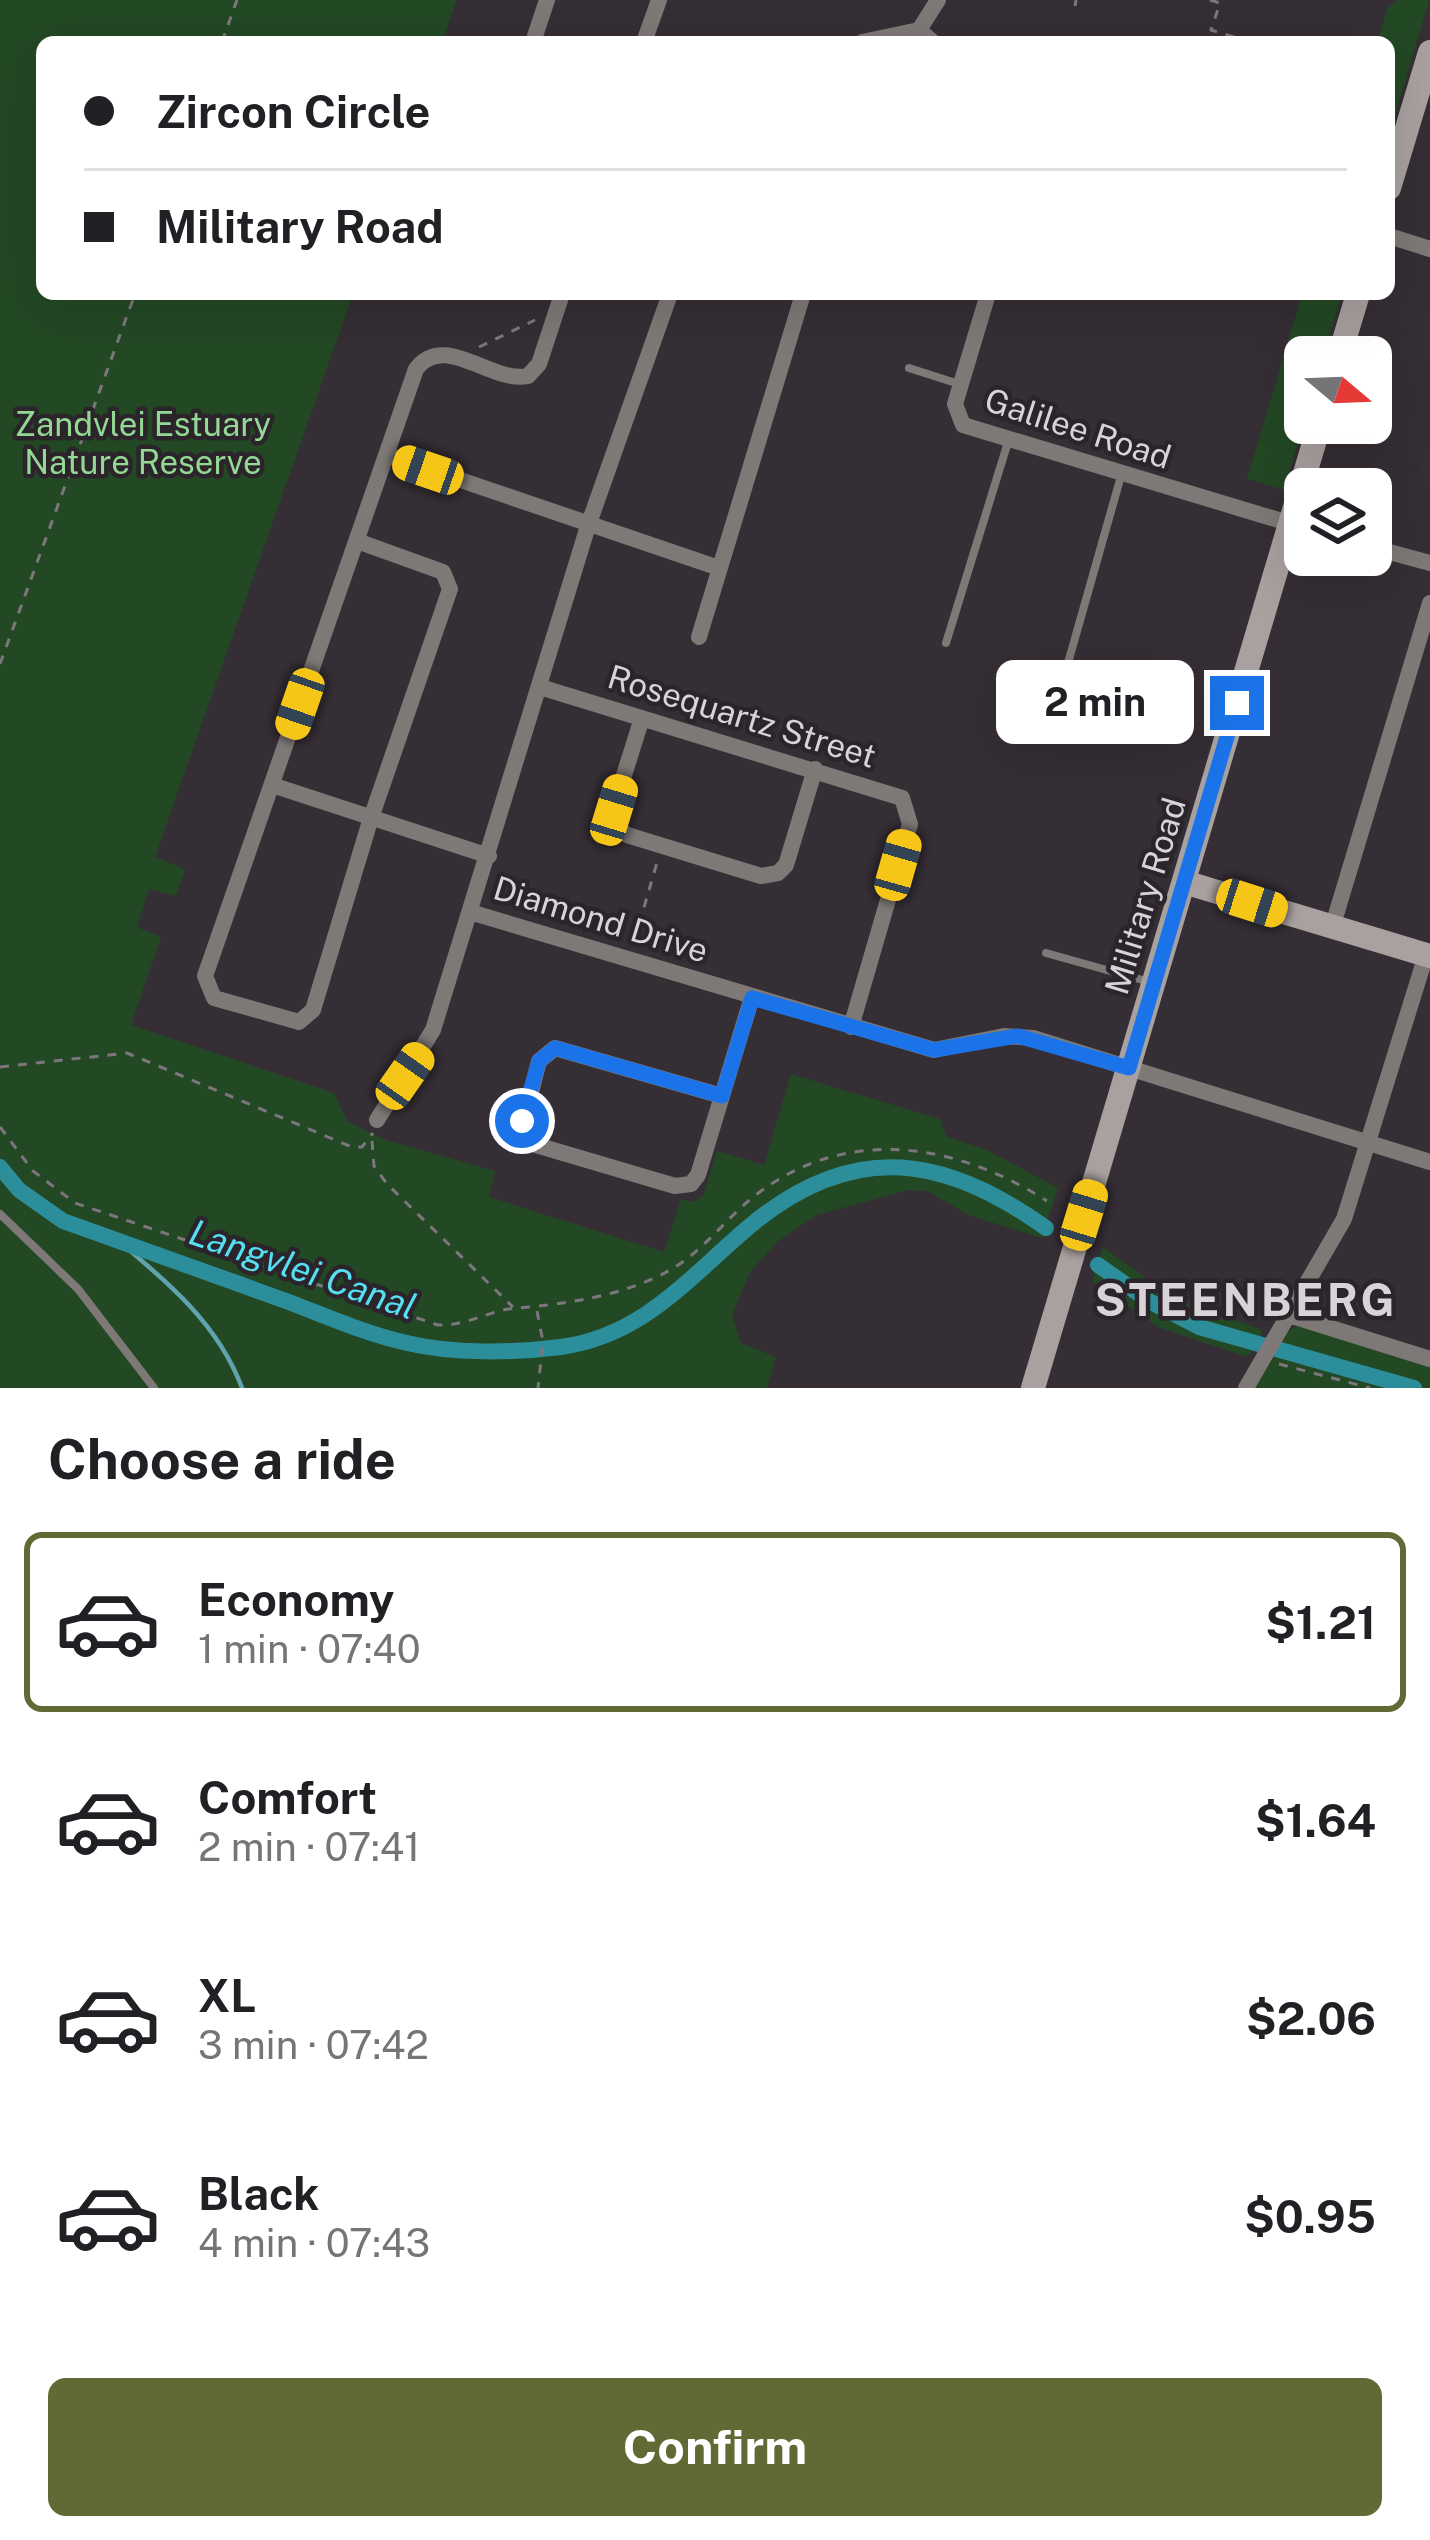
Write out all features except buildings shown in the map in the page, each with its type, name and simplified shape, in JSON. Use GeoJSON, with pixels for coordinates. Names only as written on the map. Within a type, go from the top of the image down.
{"type":"FeatureCollection","features":[{"type":"Feature","properties":{"kind":"main road"},"geometry":{"type":"LineString","coordinates":[[1395,168],[1430,52]]}},
{"type":"Feature","properties":{"kind":"main road"},"geometry":{"type":"LineString","coordinates":[[1345,336],[1356,300]]}},
{"type":"Feature","properties":{"kind":"main road","name":"Military Road"},"geometry":{"type":"LineString","coordinates":[[1033,1388],[1184,882],[1284,570]]}},
{"type":"Feature","properties":{"kind":"main road"},"geometry":{"type":"LineString","coordinates":[[1184,882],[1428,956]]}},
{"type":"Feature","properties":{"kind":"street"},"geometry":{"type":"LineString","coordinates":[[535,36],[548,0]]}},
{"type":"Feature","properties":{"kind":"street"},"geometry":{"type":"LineString","coordinates":[[646,36],[659,0]]}},
{"type":"Feature","properties":{"kind":"street"},"geometry":{"type":"LineString","coordinates":[[926,36],[938,0]]}},
{"type":"Feature","properties":{"kind":"street"},"geometry":{"type":"LineString","coordinates":[[1395,238],[1430,249]]}},
{"type":"Feature","properties":{"kind":"street"},"geometry":{"type":"LineString","coordinates":[[357,541],[443,572],[450,586],[370,821],[312,1013],[286,1022],[218,1000],[206,986],[205,976],[387,455],[419,364],[429,356],[448,355],[523,377],[539,364],[560,300]]}},
{"type":"Feature","properties":{"kind":"street","name":"Diamond Drive"},"geometry":{"type":"LineString","coordinates":[[668,300],[588,526],[470,912],[934,1050],[1004,1036],[1033,1038],[1430,1162]]}},
{"type":"Feature","properties":{"kind":"street"},"geometry":{"type":"LineString","coordinates":[[699,637],[801,300]]}},
{"type":"Feature","properties":{"kind":"street","name":"Galilee Road"},"geometry":{"type":"LineString","coordinates":[[986,300],[955,404],[963,425],[1284,522]]}},
{"type":"Feature","properties":{"kind":"street"},"geometry":{"type":"LineString","coordinates":[[387,455],[719,568]]}},
{"type":"Feature","properties":{"kind":"street"},"geometry":{"type":"LineString","coordinates":[[1392,553],[1430,563]]}},
{"type":"Feature","properties":{"kind":"street"},"geometry":{"type":"LineString","coordinates":[[1332,928],[1430,603]]}},
{"type":"Feature","properties":{"kind":"street","name":"Rosequartz Street"},"geometry":{"type":"LineString","coordinates":[[540,687],[894,793],[910,814],[850,1027]]}},
{"type":"Feature","properties":{"kind":"street"},"geometry":{"type":"LineString","coordinates":[[642,718],[613,820],[627,835],[761,876],[778,873],[786,865],[815,769]]}},
{"type":"Feature","properties":{"kind":"street"},"geometry":{"type":"LineString","coordinates":[[272,784],[370,821],[489,856]]}},
{"type":"Feature","properties":{"kind":"street"},"geometry":{"type":"LineString","coordinates":[[375,1126],[428,1040],[470,912]]}},
{"type":"Feature","properties":{"kind":"street"},"geometry":{"type":"LineString","coordinates":[[1246,1388],[1344,1219],[1428,956]]}},
{"type":"Feature","properties":{"kind":"street"},"geometry":{"type":"LineString","coordinates":[[722,1096],[555,1048],[539,1061],[522,1126],[536,1145],[686,1186],[698,1175],[752,998]]}},
{"type":"Feature","properties":{"kind":"street"},"geometry":{"type":"LineString","coordinates":[[1289,1315],[1430,1359]]}},
{"type":"Feature","properties":{"kind":"lane"},"geometry":{"type":"LineString","coordinates":[[909,368],[961,384]]}},
{"type":"Feature","properties":{"kind":"lane"},"geometry":{"type":"LineString","coordinates":[[946,643],[1009,440]]}},
{"type":"Feature","properties":{"kind":"lane"},"geometry":{"type":"LineString","coordinates":[[1064,677],[1122,475]]}},
{"type":"Feature","properties":{"kind":"lane"},"geometry":{"type":"LineString","coordinates":[[1046,953],[1154,983]]}},
{"type":"Feature","properties":{"kind":"lane"},"geometry":{"type":"LineString","coordinates":[[0,1214],[78,1289],[154,1388]]}},
{"type":"Feature","properties":{"kind":"path"},"geometry":{"type":"LineString","coordinates":[[224,36],[237,0]]}},
{"type":"Feature","properties":{"kind":"path"},"geometry":{"type":"LineString","coordinates":[[1210,0],[1220,3],[1211,29],[1232,36]]}},
{"type":"Feature","properties":{"kind":"path"},"geometry":{"type":"LineString","coordinates":[[0,664],[133,300]]}},
{"type":"Feature","properties":{"kind":"path"},"geometry":{"type":"LineString","coordinates":[[448,355],[469,352],[540,317],[554,321]]}},
{"type":"Feature","properties":{"kind":"path"},"geometry":{"type":"LineString","coordinates":[[628,959],[662,846]]}},
{"type":"Feature","properties":{"kind":"path"},"geometry":{"type":"LineString","coordinates":[[0,1067],[128,1053],[352,1147],[362,1147],[375,1126]]}},
{"type":"Feature","properties":{"kind":"path"},"geometry":{"type":"LineString","coordinates":[[0,1126],[33,1171],[75,1203],[413,1321],[463,1326],[513,1307],[537,1309],[631,1286],[671,1270],[758,1194],[829,1156],[902,1148],[940,1152],[984,1165],[1047,1201]]}},
{"type":"Feature","properties":{"kind":"path"},"geometry":{"type":"LineString","coordinates":[[375,1126],[374,1166],[387,1184],[513,1307]]}},
{"type":"Feature","properties":{"kind":"path"},"geometry":{"type":"LineString","coordinates":[[537,1309],[543,1342],[538,1388]]}},
{"type":"Feature","properties":{"kind":"path"},"geometry":{"type":"LineString","coordinates":[[1266,1351],[1370,1388]]}},
{"type":"Feature","properties":{"kind":"green space","name":"Zandvlei Estuary Nature Reserve"},"geometry":{"type":"Polygon","coordinates":[[[0,0],[457,0],[444,36],[36,36],[36,300],[351,300],[155,857],[185,869],[176,896],[149,889],[137,927],[161,937],[131,1025],[334,1093],[347,1121],[386,1140],[495,1171],[489,1197],[664,1252],[681,1199],[692,1202],[703,1196],[717,1151],[764,1165],[791,1074],[940,1119],[946,1136],[987,1150],[1058,1188],[1042,1238],[968,1215],[928,1191],[908,1190],[817,1215],[778,1241],[750,1272],[732,1315],[741,1343],[776,1357],[767,1388],[0,1388],[0,0]]]}},
{"type":"Feature","properties":{"kind":"green space"},"geometry":{"type":"Polygon","coordinates":[[[1398,0],[1429,0],[1395,116],[1395,36],[1379,36],[1387,8],[1398,0]]]}},
{"type":"Feature","properties":{"kind":"green space"},"geometry":{"type":"Polygon","coordinates":[[[1300,300],[1340,300],[1329,336],[1290,336],[1300,300]]]}},
{"type":"Feature","properties":{"kind":"green space"},"geometry":{"type":"Polygon","coordinates":[[[1284,355],[1284,444],[1298,444],[1291,468],[1284,468],[1284,490],[1247,479],[1284,355]]]}},
{"type":"Feature","properties":{"kind":"green space"},"geometry":{"type":"Polygon","coordinates":[[[1103,1247],[1165,1292],[1261,1330],[1262,1338],[1247,1357],[1158,1327],[1092,1281],[1103,1247]]]}},
{"type":"Feature","properties":{"kind":"green space"},"geometry":{"type":"Polygon","coordinates":[[[1298,1325],[1430,1364],[1430,1388],[1253,1388],[1287,1332],[1298,1325]]]}},
{"type":"Feature","properties":{"kind":"waterway","name":"Langvlei Canal"},"geometry":{"type":"LineString","coordinates":[[0,1167],[19,1190],[63,1221],[376,1335],[464,1351],[561,1347],[619,1330],[667,1299],[793,1195],[830,1178],[866,1169],[937,1173],[1009,1204],[1046,1228]]}},
{"type":"Feature","properties":{"kind":"waterway"},"geometry":{"type":"LineString","coordinates":[[117,1240],[206,1324],[242,1388]]}},
{"type":"Feature","properties":{"kind":"waterway","name":"Langvlei Canal"},"geometry":{"type":"LineString","coordinates":[[1098,1265],[1149,1301],[1199,1327],[1414,1388]]}},
{"type":"Feature","properties":{"kind":"district","name":"STEENBERG"},"geometry":{"type":"Point","coordinates":[1246,1300]}},
{"type":"Feature","properties":{"kind":"route"},"geometry":{"type":"LineString","coordinates":[[522,1121],[539,1061],[555,1048],[722,1096],[752,998],[934,1050],[1018,1036],[1129,1068],[1237,703]]}}]}
